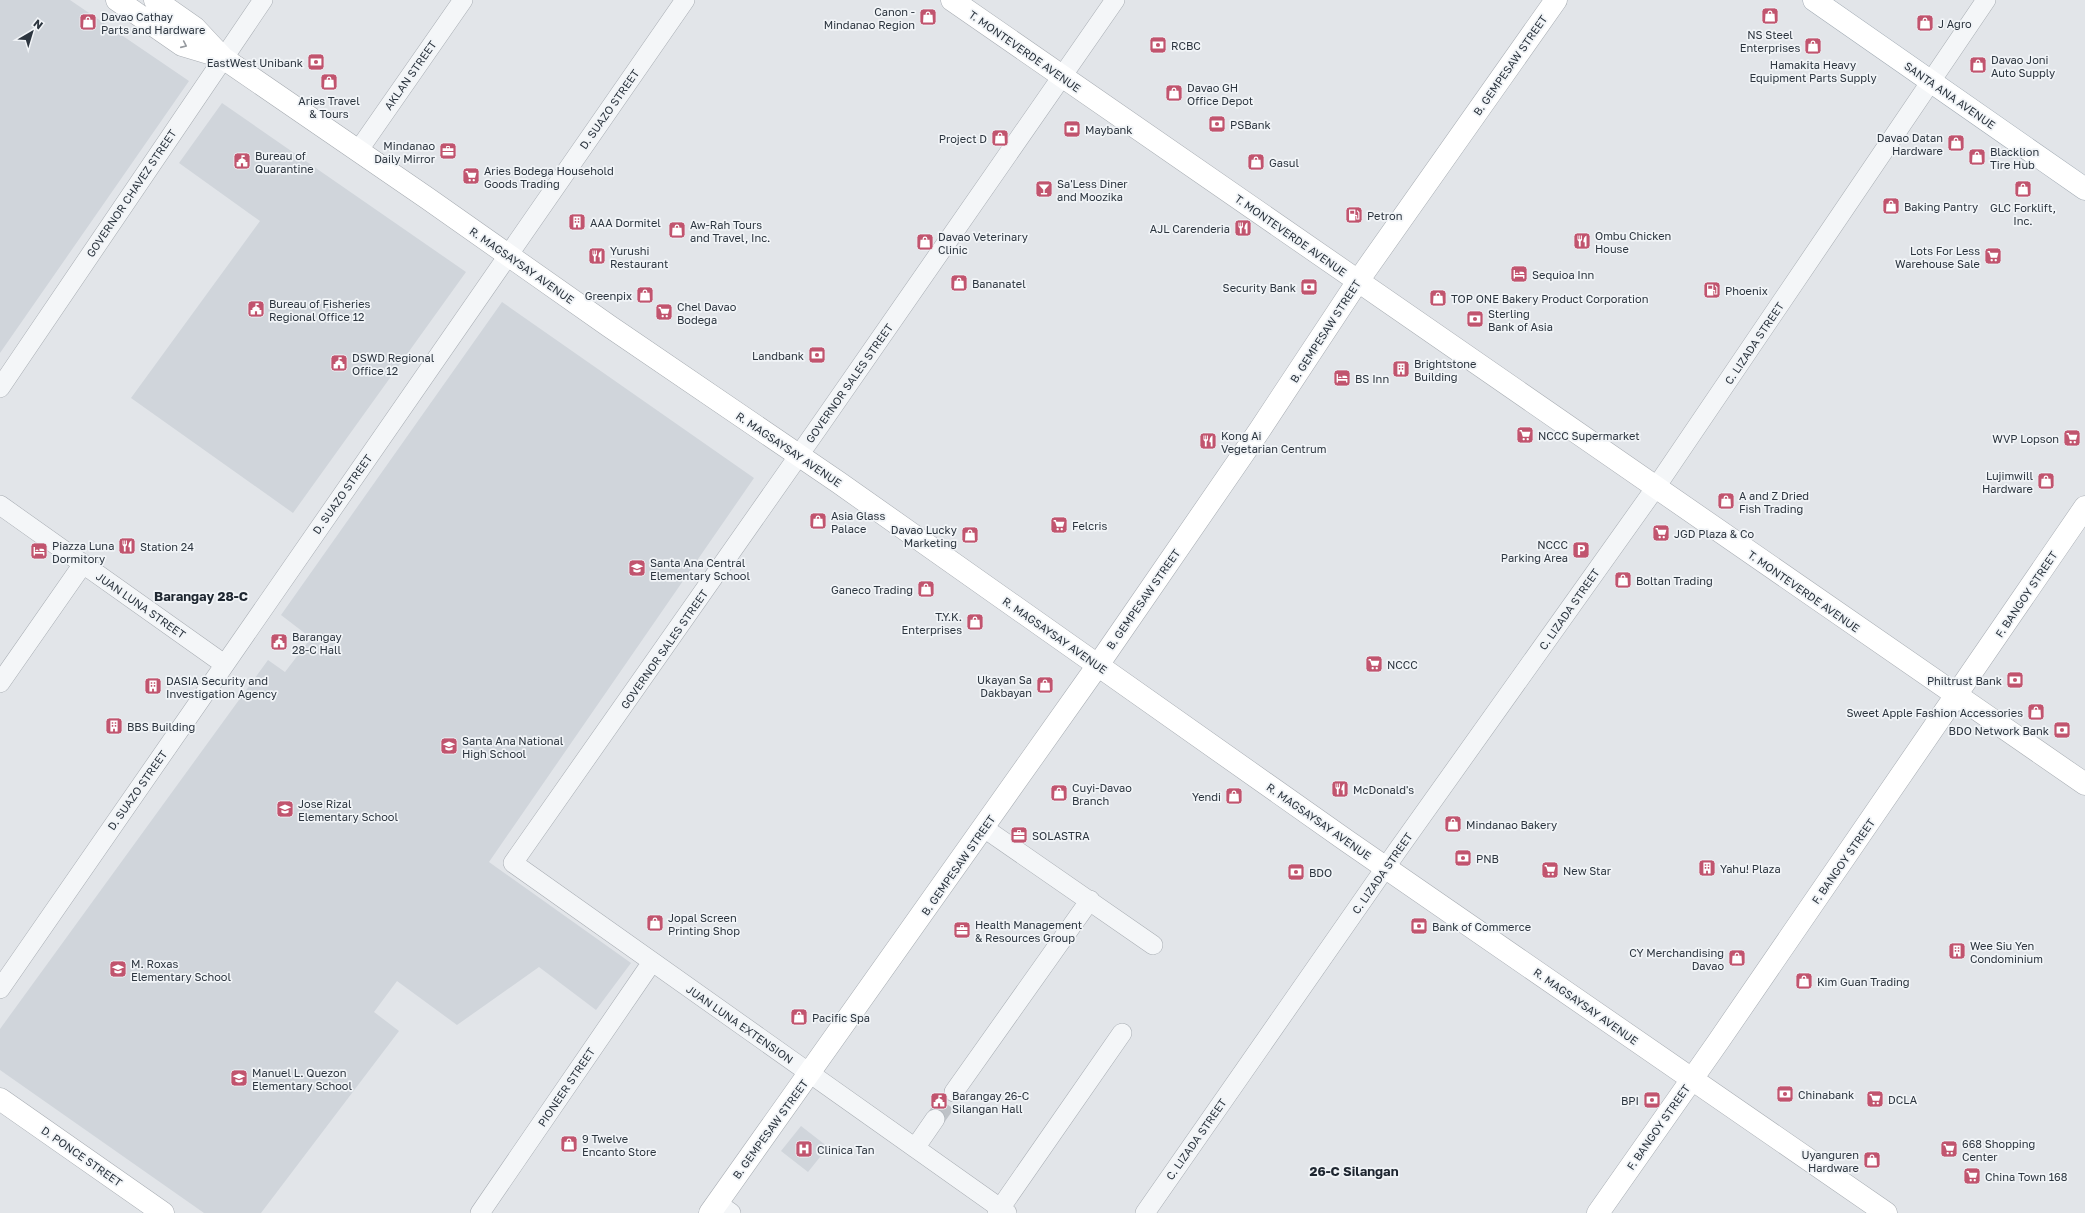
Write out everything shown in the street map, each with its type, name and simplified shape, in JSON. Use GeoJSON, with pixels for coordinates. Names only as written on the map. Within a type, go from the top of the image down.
{"type":"FeatureCollection","features":[{"type":"Feature","properties":{"kind":"street","name":"R. MAGSAYSAY AVENUE"},"geometry":{"type":"LineString","coordinates":[[117,0],[182,46],[223,58]]}},
{"type":"Feature","properties":{"kind":"street","name":"R. MAGSAYSAY AVENUE"},"geometry":{"type":"LineString","coordinates":[[155,0],[195,28],[223,58],[799,456],[1386,868],[1886,1213]]}},
{"type":"Feature","properties":{"kind":"street","name":"GOVERNOR CHAVEZ STREET"},"geometry":{"type":"LineString","coordinates":[[0,388],[263,0]]}},
{"type":"Feature","properties":{"kind":"street","name":"AKLAN STREET"},"geometry":{"type":"LineString","coordinates":[[358,151],[463,0]]}},
{"type":"Feature","properties":{"kind":"street","name":"D. SUAZO STREET"},"geometry":{"type":"LineString","coordinates":[[0,988],[509,256],[685,0]]}},
{"type":"Feature","properties":{"kind":"street","name":"T. MONTEVERDE AVENUE"},"geometry":{"type":"LineString","coordinates":[[952,0],[2085,784]]}},
{"type":"Feature","properties":{"kind":"street","name":"GOVERNOR SALES STREET"},"geometry":{"type":"LineString","coordinates":[[513,863],[799,456],[1115,0]]}},
{"type":"Feature","properties":{"kind":"street","name":"B. GEMPESAW STREET"},"geometry":{"type":"LineString","coordinates":[[719,1210],[810,1074],[1098,665],[1259,431],[1358,281],[1556,0]]}},
{"type":"Feature","properties":{"kind":"street","name":"SANTA ANA AVENUE"},"geometry":{"type":"LineString","coordinates":[[1814,0],[2085,189]]}},
{"type":"Feature","properties":{"kind":"street","name":"C. LIZADA STREET"},"geometry":{"type":"LineString","coordinates":[[1145,1213],[1386,868],[1656,487],[1986,0]]}},
{"type":"Feature","properties":{"kind":"street","name":"JUAN LUNA STREET"},"geometry":{"type":"LineString","coordinates":[[0,505],[224,664]]}},
{"type":"Feature","properties":{"kind":"street","name":"F. BANGOY STREET"},"geometry":{"type":"LineString","coordinates":[[1598,1213],[1692,1079],[2085,507]]}},
{"type":"Feature","properties":{"kind":"street"},"geometry":{"type":"LineString","coordinates":[[0,683],[83,564]]}},
{"type":"Feature","properties":{"kind":"street"},"geometry":{"type":"LineString","coordinates":[[984,828],[1153,945]]}},
{"type":"Feature","properties":{"kind":"street","name":"JUAN LUNA EXTENSION"},"geometry":{"type":"LineString","coordinates":[[513,863],[915,1148],[1001,1211]]}},
{"type":"Feature","properties":{"kind":"street"},"geometry":{"type":"LineString","coordinates":[[954,1092],[1090,900]]}},
{"type":"Feature","properties":{"kind":"street","name":"PIONEER STREET"},"geometry":{"type":"LineString","coordinates":[[480,1213],[652,962]]}},
{"type":"Feature","properties":{"kind":"street"},"geometry":{"type":"LineString","coordinates":[[1001,1211],[1122,1033]]}},
{"type":"Feature","properties":{"kind":"street","name":"D. PONCE STREET"},"geometry":{"type":"LineString","coordinates":[[0,1099],[163,1213]]}},
{"type":"Feature","properties":{"kind":"street"},"geometry":{"type":"LineString","coordinates":[[915,1148],[936,1119]]}},
{"type":"Feature","properties":{"kind":"shaded area"},"geometry":{"type":"Polygon","coordinates":[[[0,0],[70,0],[189,81],[0,353],[0,0]]]}},
{"type":"Feature","properties":{"kind":"shaded area"},"geometry":{"type":"Polygon","coordinates":[[[222,103],[466,272],[293,513],[131,398],[260,221],[179,163],[222,103]]]}},
{"type":"Feature","properties":{"kind":"shaded area"},"geometry":{"type":"Polygon","coordinates":[[[502,302],[754,478],[489,862],[631,963],[596,1010],[539,967],[457,1025],[397,981],[374,1012],[399,1031],[261,1213],[204,1213],[0,1070],[0,1029],[268,660],[285,672],[311,638],[281,615],[502,302]]]}},
{"type":"Feature","properties":{"kind":"shaded area","name":"Clinica Tan"},"geometry":{"type":"Polygon","coordinates":[[[801,1126],[828,1147],[808,1172],[781,1151],[801,1126]]]}},
{"type":"Feature","properties":{"kind":"tunnel"},"geometry":{"type":"LineString","coordinates":[[935,1119],[954,1092]]}},
{"type":"Feature","properties":{"kind":"place","name":"NS Steel Enterprises"},"geometry":{"type":"Point","coordinates":[1770,16]}},
{"type":"Feature","properties":{"kind":"place","name":"Canon - Mindanao Region"},"geometry":{"type":"Point","coordinates":[928,17]}},
{"type":"Feature","properties":{"kind":"place","name":"Davao Cathay Parts and Hardware"},"geometry":{"type":"Point","coordinates":[88,22]}},
{"type":"Feature","properties":{"kind":"place","name":"J Agro"},"geometry":{"type":"Point","coordinates":[1925,23]}},
{"type":"Feature","properties":{"kind":"place","name":"RCBC"},"geometry":{"type":"Point","coordinates":[1158,45]}},
{"type":"Feature","properties":{"kind":"place","name":"Hamakita Heavy Equipment Parts Supply"},"geometry":{"type":"Point","coordinates":[1813,46]}},
{"type":"Feature","properties":{"kind":"place","name":"EastWest Unibank"},"geometry":{"type":"Point","coordinates":[316,62]}},
{"type":"Feature","properties":{"kind":"place","name":"Davao Joni Auto Supply"},"geometry":{"type":"Point","coordinates":[1978,65]}},
{"type":"Feature","properties":{"kind":"place","name":"Aries Travel & Tours"},"geometry":{"type":"Point","coordinates":[329,82]}},
{"type":"Feature","properties":{"kind":"place","name":"Davao GH Office Depot"},"geometry":{"type":"Point","coordinates":[1174,93]}},
{"type":"Feature","properties":{"kind":"place","name":"PSBank"},"geometry":{"type":"Point","coordinates":[1217,124]}},
{"type":"Feature","properties":{"kind":"place","name":"Maybank"},"geometry":{"type":"Point","coordinates":[1072,129]}},
{"type":"Feature","properties":{"kind":"place","name":"Project D"},"geometry":{"type":"Point","coordinates":[1000,138]}},
{"type":"Feature","properties":{"kind":"place","name":"Davao Datan Hardware"},"geometry":{"type":"Point","coordinates":[1956,143]}},
{"type":"Feature","properties":{"kind":"place","name":"Mindanao Daily Mirror"},"geometry":{"type":"Point","coordinates":[448,151]}},
{"type":"Feature","properties":{"kind":"place","name":"Blacklion Tire Hub"},"geometry":{"type":"Point","coordinates":[1977,157]}},
{"type":"Feature","properties":{"kind":"place","name":"Bureau of Quarantine"},"geometry":{"type":"Point","coordinates":[242,161]}},
{"type":"Feature","properties":{"kind":"place","name":"Gasul"},"geometry":{"type":"Point","coordinates":[1256,162]}},
{"type":"Feature","properties":{"kind":"place","name":"Aries Bodega Household Goods Trading"},"geometry":{"type":"Point","coordinates":[471,176]}},
{"type":"Feature","properties":{"kind":"place","name":"Sa'Less Diner and Moozika"},"geometry":{"type":"Point","coordinates":[1044,189]}},
{"type":"Feature","properties":{"kind":"place","name":"GLC Forklift, Inc."},"geometry":{"type":"Point","coordinates":[2023,189]}},
{"type":"Feature","properties":{"kind":"place","name":"Baking Pantry"},"geometry":{"type":"Point","coordinates":[1891,206]}},
{"type":"Feature","properties":{"kind":"place","name":"Petron"},"geometry":{"type":"Point","coordinates":[1354,215]}},
{"type":"Feature","properties":{"kind":"place","name":"AAA Dormitel"},"geometry":{"type":"Point","coordinates":[577,222]}},
{"type":"Feature","properties":{"kind":"place","name":"AJL Carenderia"},"geometry":{"type":"Point","coordinates":[1243,228]}},
{"type":"Feature","properties":{"kind":"place","name":"Aw-Rah Tours and Travel, Inc."},"geometry":{"type":"Point","coordinates":[677,230]}},
{"type":"Feature","properties":{"kind":"place","name":"Ombu Chicken House"},"geometry":{"type":"Point","coordinates":[1582,241]}},
{"type":"Feature","properties":{"kind":"place","name":"Davao Veterinary Clinic"},"geometry":{"type":"Point","coordinates":[925,242]}},
{"type":"Feature","properties":{"kind":"place","name":"Yurushi Restaurant"},"geometry":{"type":"Point","coordinates":[597,256]}},
{"type":"Feature","properties":{"kind":"place","name":"Lots For Less Warehouse Sale"},"geometry":{"type":"Point","coordinates":[1993,256]}},
{"type":"Feature","properties":{"kind":"place","name":"Sequioa Inn"},"geometry":{"type":"Point","coordinates":[1519,274]}},
{"type":"Feature","properties":{"kind":"place","name":"Bananatel"},"geometry":{"type":"Point","coordinates":[959,283]}},
{"type":"Feature","properties":{"kind":"place","name":"Security Bank"},"geometry":{"type":"Point","coordinates":[1309,287]}},
{"type":"Feature","properties":{"kind":"place","name":"Phoenix"},"geometry":{"type":"Point","coordinates":[1712,290]}},
{"type":"Feature","properties":{"kind":"place","name":"Greenpix"},"geometry":{"type":"Point","coordinates":[645,295]}},
{"type":"Feature","properties":{"kind":"place","name":"TOP ONE Bakery Product Corporation"},"geometry":{"type":"Point","coordinates":[1438,298]}},
{"type":"Feature","properties":{"kind":"place","name":"Bureau of Fisheries Regional Office 12"},"geometry":{"type":"Point","coordinates":[256,309]}},
{"type":"Feature","properties":{"kind":"place","name":"Chel Davao Bodega"},"geometry":{"type":"Point","coordinates":[664,312]}},
{"type":"Feature","properties":{"kind":"place","name":"Sterling Bank of Asia"},"geometry":{"type":"Point","coordinates":[1475,319]}},
{"type":"Feature","properties":{"kind":"place","name":"Landbank"},"geometry":{"type":"Point","coordinates":[817,355]}},
{"type":"Feature","properties":{"kind":"place","name":"DSWD Regional Office 12"},"geometry":{"type":"Point","coordinates":[339,363]}},
{"type":"Feature","properties":{"kind":"place","name":"Brightstone Building"},"geometry":{"type":"Point","coordinates":[1401,369]}},
{"type":"Feature","properties":{"kind":"place","name":"BS Inn"},"geometry":{"type":"Point","coordinates":[1342,378]}},
{"type":"Feature","properties":{"kind":"place","name":"NCCC Supermarket"},"geometry":{"type":"Point","coordinates":[1525,435]}},
{"type":"Feature","properties":{"kind":"place","name":"WVP Lopson"},"geometry":{"type":"Point","coordinates":[2072,438]}},
{"type":"Feature","properties":{"kind":"place","name":"Kong Ai Vegetarian Centrum"},"geometry":{"type":"Point","coordinates":[1208,441]}},
{"type":"Feature","properties":{"kind":"place","name":"Lujimwill Hardware"},"geometry":{"type":"Point","coordinates":[2046,481]}},
{"type":"Feature","properties":{"kind":"place","name":"A and Z Dried Fish Trading"},"geometry":{"type":"Point","coordinates":[1726,501]}},
{"type":"Feature","properties":{"kind":"place","name":"Asia Glass Palace"},"geometry":{"type":"Point","coordinates":[818,521]}},
{"type":"Feature","properties":{"kind":"place","name":"Felcris"},"geometry":{"type":"Point","coordinates":[1059,525]}},
{"type":"Feature","properties":{"kind":"place","name":"JGD Plaza & Co"},"geometry":{"type":"Point","coordinates":[1661,533]}},
{"type":"Feature","properties":{"kind":"place","name":"Davao Lucky Marketing"},"geometry":{"type":"Point","coordinates":[970,535]}},
{"type":"Feature","properties":{"kind":"place","name":"Station 24"},"geometry":{"type":"Point","coordinates":[127,546]}},
{"type":"Feature","properties":{"kind":"place","name":"NCCC Parking Area"},"geometry":{"type":"Point","coordinates":[1581,550]}},
{"type":"Feature","properties":{"kind":"place","name":"Piazza Luna Dormitory"},"geometry":{"type":"Point","coordinates":[39,551]}},
{"type":"Feature","properties":{"kind":"place","name":"Santa Ana Central Elementary School"},"geometry":{"type":"Point","coordinates":[637,568]}},
{"type":"Feature","properties":{"kind":"place","name":"Boltan Trading"},"geometry":{"type":"Point","coordinates":[1623,580]}},
{"type":"Feature","properties":{"kind":"place","name":"Ganeco Trading"},"geometry":{"type":"Point","coordinates":[926,589]}},
{"type":"Feature","properties":{"kind":"place","name":"T.Y.K. Enterprises"},"geometry":{"type":"Point","coordinates":[975,622]}},
{"type":"Feature","properties":{"kind":"place","name":"Barangay 28-C Hall"},"geometry":{"type":"Point","coordinates":[279,642]}},
{"type":"Feature","properties":{"kind":"place","name":"NCCC"},"geometry":{"type":"Point","coordinates":[1374,664]}},
{"type":"Feature","properties":{"kind":"place","name":"Philtrust Bank"},"geometry":{"type":"Point","coordinates":[2015,680]}},
{"type":"Feature","properties":{"kind":"place","name":"Ukayan Sa Dakbayan"},"geometry":{"type":"Point","coordinates":[1045,685]}},
{"type":"Feature","properties":{"kind":"place","name":"DASIA Security and Investigation Agency"},"geometry":{"type":"Point","coordinates":[153,686]}},
{"type":"Feature","properties":{"kind":"place","name":"Sweet Apple Fashion Accessories"},"geometry":{"type":"Point","coordinates":[2036,712]}},
{"type":"Feature","properties":{"kind":"place","name":"BBS Building"},"geometry":{"type":"Point","coordinates":[114,726]}},
{"type":"Feature","properties":{"kind":"place","name":"BDO Network Bank"},"geometry":{"type":"Point","coordinates":[2062,730]}},
{"type":"Feature","properties":{"kind":"place","name":"Santa Ana National High School"},"geometry":{"type":"Point","coordinates":[449,746]}},
{"type":"Feature","properties":{"kind":"place","name":"McDonald's"},"geometry":{"type":"Point","coordinates":[1340,789]}},
{"type":"Feature","properties":{"kind":"place","name":"Cuyi-Davao Branch"},"geometry":{"type":"Point","coordinates":[1059,793]}},
{"type":"Feature","properties":{"kind":"place","name":"Yendi"},"geometry":{"type":"Point","coordinates":[1234,796]}},
{"type":"Feature","properties":{"kind":"place","name":"Jose Rizal Elementary School"},"geometry":{"type":"Point","coordinates":[285,809]}},
{"type":"Feature","properties":{"kind":"place","name":"Mindanao Bakery"},"geometry":{"type":"Point","coordinates":[1453,824]}},
{"type":"Feature","properties":{"kind":"place","name":"SOLASTRA"},"geometry":{"type":"Point","coordinates":[1019,835]}},
{"type":"Feature","properties":{"kind":"place","name":"PNB"},"geometry":{"type":"Point","coordinates":[1463,858]}},
{"type":"Feature","properties":{"kind":"place","name":"Yahu! Plaza"},"geometry":{"type":"Point","coordinates":[1707,868]}},
{"type":"Feature","properties":{"kind":"place","name":"New Star"},"geometry":{"type":"Point","coordinates":[1550,870]}},
{"type":"Feature","properties":{"kind":"place","name":"BDO"},"geometry":{"type":"Point","coordinates":[1296,872]}},
{"type":"Feature","properties":{"kind":"place","name":"Jopal Screen Printing Shop"},"geometry":{"type":"Point","coordinates":[655,923]}},
{"type":"Feature","properties":{"kind":"place","name":"Bank of Commerce"},"geometry":{"type":"Point","coordinates":[1419,926]}},
{"type":"Feature","properties":{"kind":"place","name":"Health Management & Resources Group"},"geometry":{"type":"Point","coordinates":[962,930]}},
{"type":"Feature","properties":{"kind":"place","name":"Wee Siu Yen Condominium"},"geometry":{"type":"Point","coordinates":[1957,951]}},
{"type":"Feature","properties":{"kind":"place","name":"CY Merchandising Davao"},"geometry":{"type":"Point","coordinates":[1737,958]}},
{"type":"Feature","properties":{"kind":"place","name":"M. Roxas Elementary School"},"geometry":{"type":"Point","coordinates":[118,969]}},
{"type":"Feature","properties":{"kind":"place","name":"Kim Guan Trading"},"geometry":{"type":"Point","coordinates":[1804,981]}},
{"type":"Feature","properties":{"kind":"place","name":"Pacific Spa"},"geometry":{"type":"Point","coordinates":[799,1017]}},
{"type":"Feature","properties":{"kind":"place","name":"Manuel L. Quezon Elementary School"},"geometry":{"type":"Point","coordinates":[239,1078]}},
{"type":"Feature","properties":{"kind":"place","name":"Chinabank"},"geometry":{"type":"Point","coordinates":[1785,1094]}},
{"type":"Feature","properties":{"kind":"place","name":"DCLA"},"geometry":{"type":"Point","coordinates":[1875,1099]}},
{"type":"Feature","properties":{"kind":"place","name":"BPI"},"geometry":{"type":"Point","coordinates":[1652,1100]}},
{"type":"Feature","properties":{"kind":"place","name":"Barangay 26-C Silangan Hall"},"geometry":{"type":"Point","coordinates":[939,1101]}},
{"type":"Feature","properties":{"kind":"place","name":"9 Twelve Encanto Store"},"geometry":{"type":"Point","coordinates":[569,1144]}},
{"type":"Feature","properties":{"kind":"place","name":"Clinica Tan"},"geometry":{"type":"Point","coordinates":[804,1149]}},
{"type":"Feature","properties":{"kind":"place","name":"668 Shopping Center"},"geometry":{"type":"Point","coordinates":[1949,1149]}},
{"type":"Feature","properties":{"kind":"place","name":"Uyanguren Hardware"},"geometry":{"type":"Point","coordinates":[1872,1160]}},
{"type":"Feature","properties":{"kind":"place","name":"China Town 168"},"geometry":{"type":"Point","coordinates":[1972,1176]}},
{"type":"Feature","properties":{"kind":"district","name":"Barangay 28-C"},"geometry":{"type":"Point","coordinates":[201,596]}},
{"type":"Feature","properties":{"kind":"district","name":"26-C Silangan"},"geometry":{"type":"Point","coordinates":[1354,1171]}}]}
